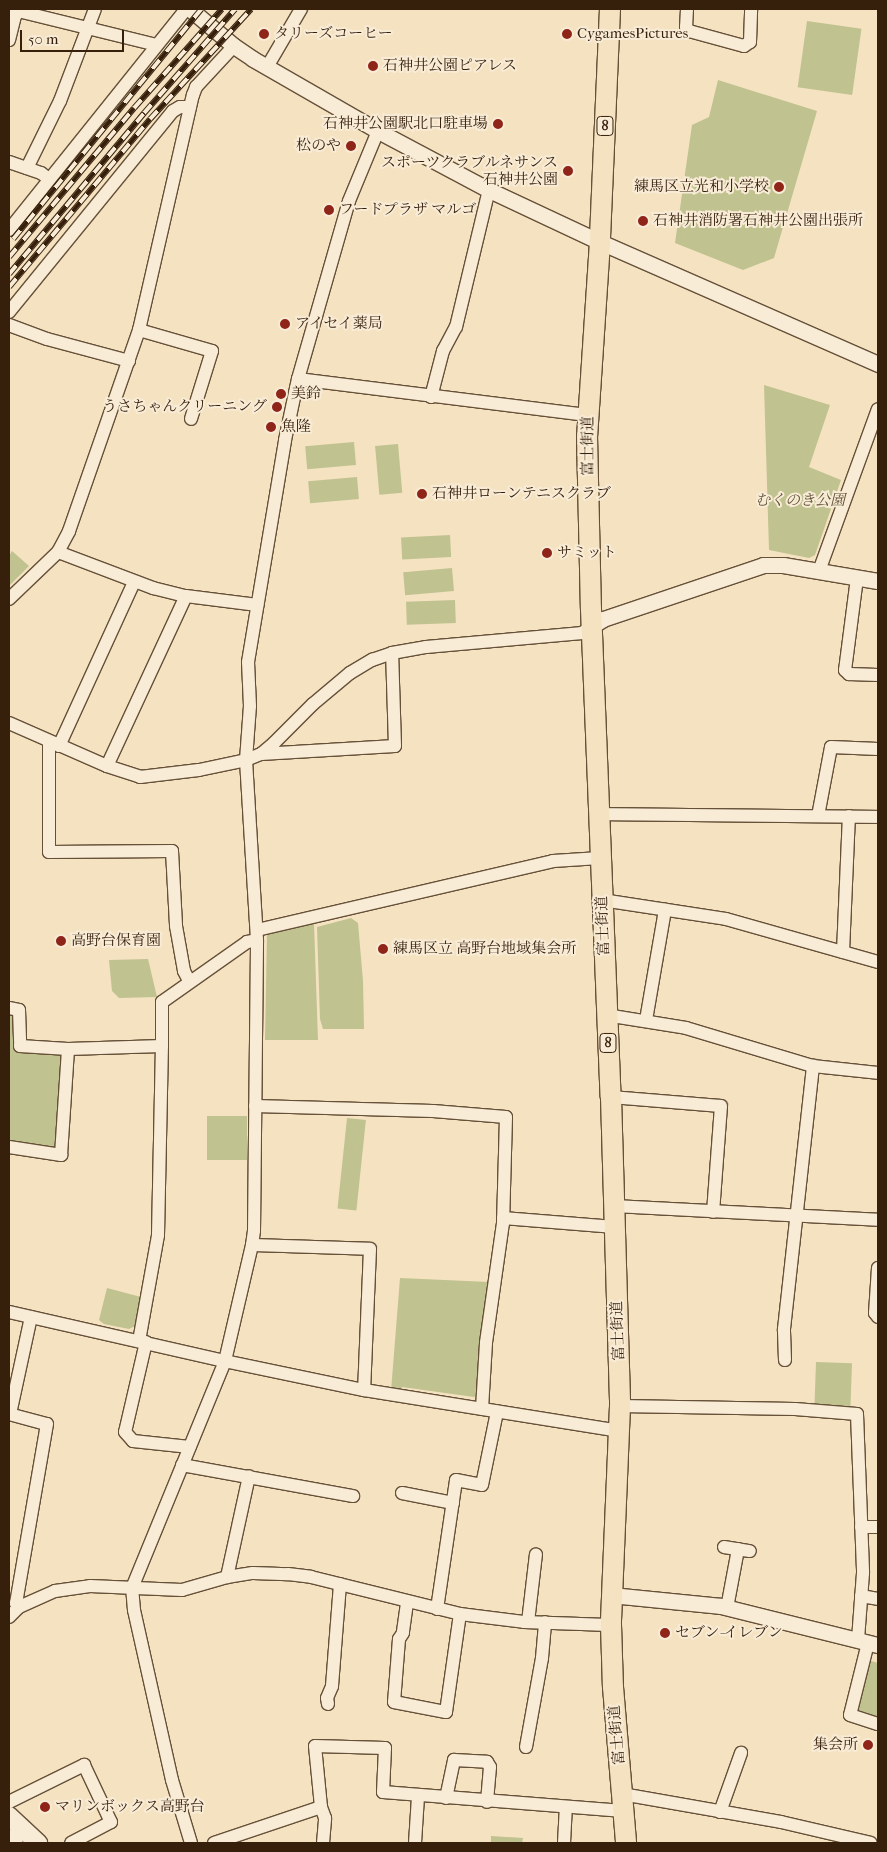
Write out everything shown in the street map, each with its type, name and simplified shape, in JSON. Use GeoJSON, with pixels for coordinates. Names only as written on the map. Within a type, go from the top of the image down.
{"type":"FeatureCollection","features":[{"type":"Feature","properties":{"kind":"main road","name":"富士街道"},"geometry":{"type":"LineString","coordinates":[[610,9],[600,242],[587,415],[598,814],[611,1097],[620,1406],[611,1625],[613,1687],[626,1843]]}},
{"type":"Feature","properties":{"kind":"main road"},"geometry":{"type":"LineString","coordinates":[[9,1816],[37,1843]]}},
{"type":"Feature","properties":{"kind":"main road"},"geometry":{"type":"LineString","coordinates":[[9,1838],[14,1843]]}},
{"type":"Feature","properties":{"kind":"street"},"geometry":{"type":"LineString","coordinates":[[9,40],[16,9],[157,45]]}},
{"type":"Feature","properties":{"kind":"street"},"geometry":{"type":"LineString","coordinates":[[27,168],[60,100],[95,9]]}},
{"type":"Feature","properties":{"kind":"street"},"geometry":{"type":"LineString","coordinates":[[9,230],[186,9]]}},
{"type":"Feature","properties":{"kind":"street"},"geometry":{"type":"LineString","coordinates":[[190,9],[234,46],[267,67],[378,131],[489,190],[600,242],[878,364]]}},
{"type":"Feature","properties":{"kind":"street"},"geometry":{"type":"LineString","coordinates":[[267,67],[301,9]]}},
{"type":"Feature","properties":{"kind":"street"},"geometry":{"type":"LineString","coordinates":[[687,9],[686,27],[689,31],[744,46],[750,42],[751,9]]}},
{"type":"Feature","properties":{"kind":"street"},"geometry":{"type":"LineString","coordinates":[[9,599],[58,552],[69,531],[139,330],[196,87],[234,46]]}},
{"type":"Feature","properties":{"kind":"street"},"geometry":{"type":"LineString","coordinates":[[9,312],[173,111],[180,107],[190,107]]}},
{"type":"Feature","properties":{"kind":"street"},"geometry":{"type":"LineString","coordinates":[[191,1843],[172,1780],[159,1724],[134,1610],[132,1588],[225,1361],[252,1244],[254,1231],[257,935],[246,760],[250,706],[248,662],[286,433],[298,380],[350,201],[378,131]]}},
{"type":"Feature","properties":{"kind":"street"},"geometry":{"type":"LineString","coordinates":[[9,162],[27,168],[49,179]]}},
{"type":"Feature","properties":{"kind":"street"},"geometry":{"type":"LineString","coordinates":[[431,397],[443,351],[456,327],[489,190]]}},
{"type":"Feature","properties":{"kind":"street"},"geometry":{"type":"LineString","coordinates":[[9,325],[47,339],[129,361]]}},
{"type":"Feature","properties":{"kind":"street"},"geometry":{"type":"LineString","coordinates":[[139,330],[212,351],[191,419]]}},
{"type":"Feature","properties":{"kind":"street"},"geometry":{"type":"LineString","coordinates":[[298,380],[587,415]]}},
{"type":"Feature","properties":{"kind":"street"},"geometry":{"type":"LineString","coordinates":[[819,571],[878,409]]}},
{"type":"Feature","properties":{"kind":"street"},"geometry":{"type":"LineString","coordinates":[[58,552],[134,582],[186,596],[257,605]]}},
{"type":"Feature","properties":{"kind":"street"},"geometry":{"type":"LineString","coordinates":[[261,754],[310,706],[350,673],[365,664],[392,653],[426,647],[582,633],[603,619],[763,565],[783,565],[878,581]]}},
{"type":"Feature","properties":{"kind":"street"},"geometry":{"type":"LineString","coordinates":[[857,578],[845,670],[850,674],[878,676]]}},
{"type":"Feature","properties":{"kind":"street"},"geometry":{"type":"LineString","coordinates":[[134,582],[54,744],[49,852],[172,851],[176,926],[184,971],[189,981]]}},
{"type":"Feature","properties":{"kind":"street"},"geometry":{"type":"LineString","coordinates":[[107,766],[186,596]]}},
{"type":"Feature","properties":{"kind":"street"},"geometry":{"type":"LineString","coordinates":[[9,723],[107,766],[140,777],[199,770],[246,760],[261,754],[395,746],[392,653]]}},
{"type":"Feature","properties":{"kind":"street"},"geometry":{"type":"LineString","coordinates":[[818,816],[831,747],[878,749]]}},
{"type":"Feature","properties":{"kind":"street"},"geometry":{"type":"LineString","coordinates":[[598,814],[878,817]]}},
{"type":"Feature","properties":{"kind":"street"},"geometry":{"type":"LineString","coordinates":[[843,952],[849,816]]}},
{"type":"Feature","properties":{"kind":"street"},"geometry":{"type":"LineString","coordinates":[[190,1448],[133,1441],[125,1432],[143,1342],[158,1235],[162,1002],[189,981],[257,935],[554,860],[600,858]]}},
{"type":"Feature","properties":{"kind":"street"},"geometry":{"type":"LineString","coordinates":[[602,900],[726,919],[878,962]]}},
{"type":"Feature","properties":{"kind":"street"},"geometry":{"type":"LineString","coordinates":[[646,1020],[665,910]]}},
{"type":"Feature","properties":{"kind":"street"},"geometry":{"type":"LineString","coordinates":[[9,1008],[19,1010],[20,1046],[68,1049],[162,1046]]}},
{"type":"Feature","properties":{"kind":"street"},"geometry":{"type":"LineString","coordinates":[[606,1015],[686,1028],[813,1066],[878,1074]]}},
{"type":"Feature","properties":{"kind":"street"},"geometry":{"type":"LineString","coordinates":[[9,1147],[62,1155],[68,1049]]}},
{"type":"Feature","properties":{"kind":"street"},"geometry":{"type":"LineString","coordinates":[[785,1360],[784,1329],[813,1066]]}},
{"type":"Feature","properties":{"kind":"street"},"geometry":{"type":"LineString","coordinates":[[611,1097],[721,1106],[713,1212]]}},
{"type":"Feature","properties":{"kind":"street"},"geometry":{"type":"LineString","coordinates":[[255,1106],[434,1111],[506,1117],[503,1218],[486,1343],[482,1409]]}},
{"type":"Feature","properties":{"kind":"street"},"geometry":{"type":"LineString","coordinates":[[614,1206],[878,1220]]}},
{"type":"Feature","properties":{"kind":"street"},"geometry":{"type":"LineString","coordinates":[[503,1218],[615,1227]]}},
{"type":"Feature","properties":{"kind":"street"},"geometry":{"type":"LineString","coordinates":[[252,1244],[370,1249],[364,1390]]}},
{"type":"Feature","properties":{"kind":"street"},"geometry":{"type":"LineString","coordinates":[[878,1268],[875,1313],[878,1317]]}},
{"type":"Feature","properties":{"kind":"street"},"geometry":{"type":"LineString","coordinates":[[9,1312],[225,1361],[364,1390],[620,1431]]}},
{"type":"Feature","properties":{"kind":"street"},"geometry":{"type":"LineString","coordinates":[[9,1616],[15,1603],[47,1424],[9,1414],[32,1317]]}},
{"type":"Feature","properties":{"kind":"street"},"geometry":{"type":"LineString","coordinates":[[620,1406],[795,1409],[857,1414],[861,1527],[861,1596],[868,1643],[850,1715],[878,1724]]}},
{"type":"Feature","properties":{"kind":"street"},"geometry":{"type":"LineString","coordinates":[[437,1609],[456,1480],[482,1485],[497,1412]]}},
{"type":"Feature","properties":{"kind":"street"},"geometry":{"type":"LineString","coordinates":[[182,1465],[352,1496]]}},
{"type":"Feature","properties":{"kind":"street"},"geometry":{"type":"LineString","coordinates":[[227,1577],[249,1476]]}},
{"type":"Feature","properties":{"kind":"street"},"geometry":{"type":"LineString","coordinates":[[402,1493],[453,1503]]}},
{"type":"Feature","properties":{"kind":"street"},"geometry":{"type":"LineString","coordinates":[[861,1527],[878,1527]]}},
{"type":"Feature","properties":{"kind":"street"},"geometry":{"type":"LineString","coordinates":[[724,1547],[744,1550],[727,1608]]}},
{"type":"Feature","properties":{"kind":"street"},"geometry":{"type":"LineString","coordinates":[[528,1622],[536,1554]]}},
{"type":"Feature","properties":{"kind":"street"},"geometry":{"type":"LineString","coordinates":[[15,1603],[53,1591],[90,1586],[182,1590],[227,1577],[253,1573],[288,1574],[340,1584],[407,1603],[460,1614],[528,1622],[611,1625]]}},
{"type":"Feature","properties":{"kind":"street"},"geometry":{"type":"LineString","coordinates":[[328,1704],[327,1698],[332,1686],[340,1584]]}},
{"type":"Feature","properties":{"kind":"street"},"geometry":{"type":"LineString","coordinates":[[612,1595],[683,1601],[727,1608],[868,1643]]}},
{"type":"Feature","properties":{"kind":"street"},"geometry":{"type":"LineString","coordinates":[[861,1596],[878,1599]]}},
{"type":"Feature","properties":{"kind":"street"},"geometry":{"type":"LineString","coordinates":[[407,1603],[403,1632],[400,1639],[394,1702],[446,1712],[460,1614]]}},
{"type":"Feature","properties":{"kind":"street"},"geometry":{"type":"LineString","coordinates":[[526,1747],[542,1658],[545,1622]]}},
{"type":"Feature","properties":{"kind":"street"},"geometry":{"type":"LineString","coordinates":[[323,1843],[325,1818],[321,1807],[314,1746],[385,1748],[383,1792],[566,1808],[623,1802],[720,1812],[781,1822],[870,1843]]}},
{"type":"Feature","properties":{"kind":"street"},"geometry":{"type":"LineString","coordinates":[[720,1812],[741,1753]]}},
{"type":"Feature","properties":{"kind":"street"},"geometry":{"type":"LineString","coordinates":[[446,1798],[454,1760],[472,1760],[490,1764],[487,1802]]}},
{"type":"Feature","properties":{"kind":"street"},"geometry":{"type":"LineString","coordinates":[[9,1802],[84,1766],[111,1822],[72,1843]]}},
{"type":"Feature","properties":{"kind":"street"},"geometry":{"type":"LineString","coordinates":[[415,1843],[418,1796]]}},
{"type":"Feature","properties":{"kind":"street"},"geometry":{"type":"LineString","coordinates":[[214,1843],[243,1838],[321,1807]]}},
{"type":"Feature","properties":{"kind":"street"},"geometry":{"type":"LineString","coordinates":[[564,1843],[566,1808]]}},
{"type":"Feature","properties":{"kind":"green space"},"geometry":{"type":"Polygon","coordinates":[[[807,21],[861,29],[852,95],[798,87],[807,21]]]}},
{"type":"Feature","properties":{"kind":"green space"},"geometry":{"type":"Polygon","coordinates":[[[718,80],[817,111],[774,258],[743,270],[675,243],[692,125],[709,117],[718,80]]]}},
{"type":"Feature","properties":{"kind":"green space","name":"むくのき公園"},"geometry":{"type":"Polygon","coordinates":[[[764,385],[830,405],[809,467],[841,480],[815,555],[809,558],[769,550],[764,385]]]}},
{"type":"Feature","properties":{"kind":"green space"},"geometry":{"type":"Polygon","coordinates":[[[354,442],[356,465],[307,469],[305,446],[354,442]]]}},
{"type":"Feature","properties":{"kind":"green space"},"geometry":{"type":"Polygon","coordinates":[[[398,444],[402,493],[379,495],[375,446],[398,444]]]}},
{"type":"Feature","properties":{"kind":"green space"},"geometry":{"type":"Polygon","coordinates":[[[357,477],[359,499],[310,503],[308,481],[357,477]]]}},
{"type":"Feature","properties":{"kind":"green space"},"geometry":{"type":"Polygon","coordinates":[[[450,535],[451,557],[402,560],[401,538],[450,535]]]}},
{"type":"Feature","properties":{"kind":"green space"},"geometry":{"type":"Polygon","coordinates":[[[12,551],[29,566],[9,586],[9,556],[12,551]]]}},
{"type":"Feature","properties":{"kind":"green space"},"geometry":{"type":"Polygon","coordinates":[[[452,568],[454,591],[405,595],[403,572],[452,568]]]}},
{"type":"Feature","properties":{"kind":"green space"},"geometry":{"type":"Polygon","coordinates":[[[455,600],[456,623],[407,625],[406,602],[455,600]]]}},
{"type":"Feature","properties":{"kind":"green space"},"geometry":{"type":"Polygon","coordinates":[[[351,918],[358,923],[363,981],[364,1029],[323,1029],[320,1019],[317,927],[351,918]]]}},
{"type":"Feature","properties":{"kind":"green space"},"geometry":{"type":"Polygon","coordinates":[[[314,923],[318,1040],[265,1040],[267,934],[314,923]]]}},
{"type":"Feature","properties":{"kind":"green space"},"geometry":{"type":"Polygon","coordinates":[[[148,959],[157,997],[119,998],[112,991],[109,960],[148,959]]]}},
{"type":"Feature","properties":{"kind":"green space"},"geometry":{"type":"Polygon","coordinates":[[[9,1013],[13,1016],[16,1050],[59,1053],[63,1057],[57,1147],[53,1150],[9,1140],[9,1013]]]}},
{"type":"Feature","properties":{"kind":"green space"},"geometry":{"type":"Polygon","coordinates":[[[207,1116],[247,1116],[247,1160],[207,1160],[207,1116]]]}},
{"type":"Feature","properties":{"kind":"green space"},"geometry":{"type":"Polygon","coordinates":[[[347,1118],[366,1120],[356,1210],[337,1209],[347,1118]]]}},
{"type":"Feature","properties":{"kind":"green space"},"geometry":{"type":"Polygon","coordinates":[[[400,1278],[489,1282],[482,1322],[479,1393],[474,1397],[402,1387],[399,1392],[391,1391],[400,1278]]]}},
{"type":"Feature","properties":{"kind":"green space"},"geometry":{"type":"Polygon","coordinates":[[[107,1288],[141,1297],[135,1326],[129,1329],[104,1324],[99,1320],[107,1288]]]}},
{"type":"Feature","properties":{"kind":"green space"},"geometry":{"type":"Polygon","coordinates":[[[816,1362],[852,1363],[850,1407],[814,1406],[816,1362]]]}},
{"type":"Feature","properties":{"kind":"green space"},"geometry":{"type":"Polygon","coordinates":[[[868,1660],[878,1663],[878,1719],[857,1712],[868,1660]]]}},
{"type":"Feature","properties":{"kind":"green space"},"geometry":{"type":"Polygon","coordinates":[[[491,1836],[523,1838],[522,1843],[491,1843],[491,1836]]]}},
{"type":"Feature","properties":{"kind":"railway"},"geometry":{"type":"LineString","coordinates":[[13,239],[201,9]]}},
{"type":"Feature","properties":{"kind":"railway"},"geometry":{"type":"LineString","coordinates":[[9,257],[134,108],[222,9]]}},
{"type":"Feature","properties":{"kind":"railway"},"geometry":{"type":"LineString","coordinates":[[9,274],[144,113],[235,9]]}},
{"type":"Feature","properties":{"kind":"railway"},"geometry":{"type":"LineString","coordinates":[[9,287],[150,119],[251,9]]}},
{"type":"Feature","properties":{"kind":"place","name":"タリーズコーヒー"},"geometry":{"type":"Point","coordinates":[264,34]}},
{"type":"Feature","properties":{"kind":"place","name":"CygamesPictures"},"geometry":{"type":"Point","coordinates":[567,34]}},
{"type":"Feature","properties":{"kind":"place","name":"石神井公園ピアレス"},"geometry":{"type":"Point","coordinates":[373,66]}},
{"type":"Feature","properties":{"kind":"place","name":"石神井公園駅北口駐車場"},"geometry":{"type":"Point","coordinates":[498,124]}},
{"type":"Feature","properties":{"kind":"place","name":"松のや"},"geometry":{"type":"Point","coordinates":[351,146]}},
{"type":"Feature","properties":{"kind":"place","name":"スポーツクラブルネサンス 石神井公園"},"geometry":{"type":"Point","coordinates":[568,171]}},
{"type":"Feature","properties":{"kind":"place","name":"練馬区立光和小学校"},"geometry":{"type":"Point","coordinates":[779,187]}},
{"type":"Feature","properties":{"kind":"place","name":"フードプラザ マルゴ"},"geometry":{"type":"Point","coordinates":[329,210]}},
{"type":"Feature","properties":{"kind":"place","name":"石神井消防署石神井公園出張所"},"geometry":{"type":"Point","coordinates":[643,221]}},
{"type":"Feature","properties":{"kind":"place","name":"アイセイ薬局"},"geometry":{"type":"Point","coordinates":[285,324]}},
{"type":"Feature","properties":{"kind":"place","name":"美鈴"},"geometry":{"type":"Point","coordinates":[281,394]}},
{"type":"Feature","properties":{"kind":"place","name":"うさちゃんクリーニング"},"geometry":{"type":"Point","coordinates":[277,407]}},
{"type":"Feature","properties":{"kind":"place","name":"魚隆"},"geometry":{"type":"Point","coordinates":[271,427]}},
{"type":"Feature","properties":{"kind":"place","name":"石神井ローンテニスクラブ"},"geometry":{"type":"Point","coordinates":[422,494]}},
{"type":"Feature","properties":{"kind":"place","name":"サミット"},"geometry":{"type":"Point","coordinates":[547,553]}},
{"type":"Feature","properties":{"kind":"place","name":"高野台保育園"},"geometry":{"type":"Point","coordinates":[61,941]}},
{"type":"Feature","properties":{"kind":"place","name":"練馬区立 高野台地域集会所"},"geometry":{"type":"Point","coordinates":[383,949]}},
{"type":"Feature","properties":{"kind":"place","name":"セブン-イレブン"},"geometry":{"type":"Point","coordinates":[665,1633]}},
{"type":"Feature","properties":{"kind":"place","name":"集会所"},"geometry":{"type":"Point","coordinates":[868,1745]}},
{"type":"Feature","properties":{"kind":"place","name":"マリンボックス高野台"},"geometry":{"type":"Point","coordinates":[45,1807]}}]}
